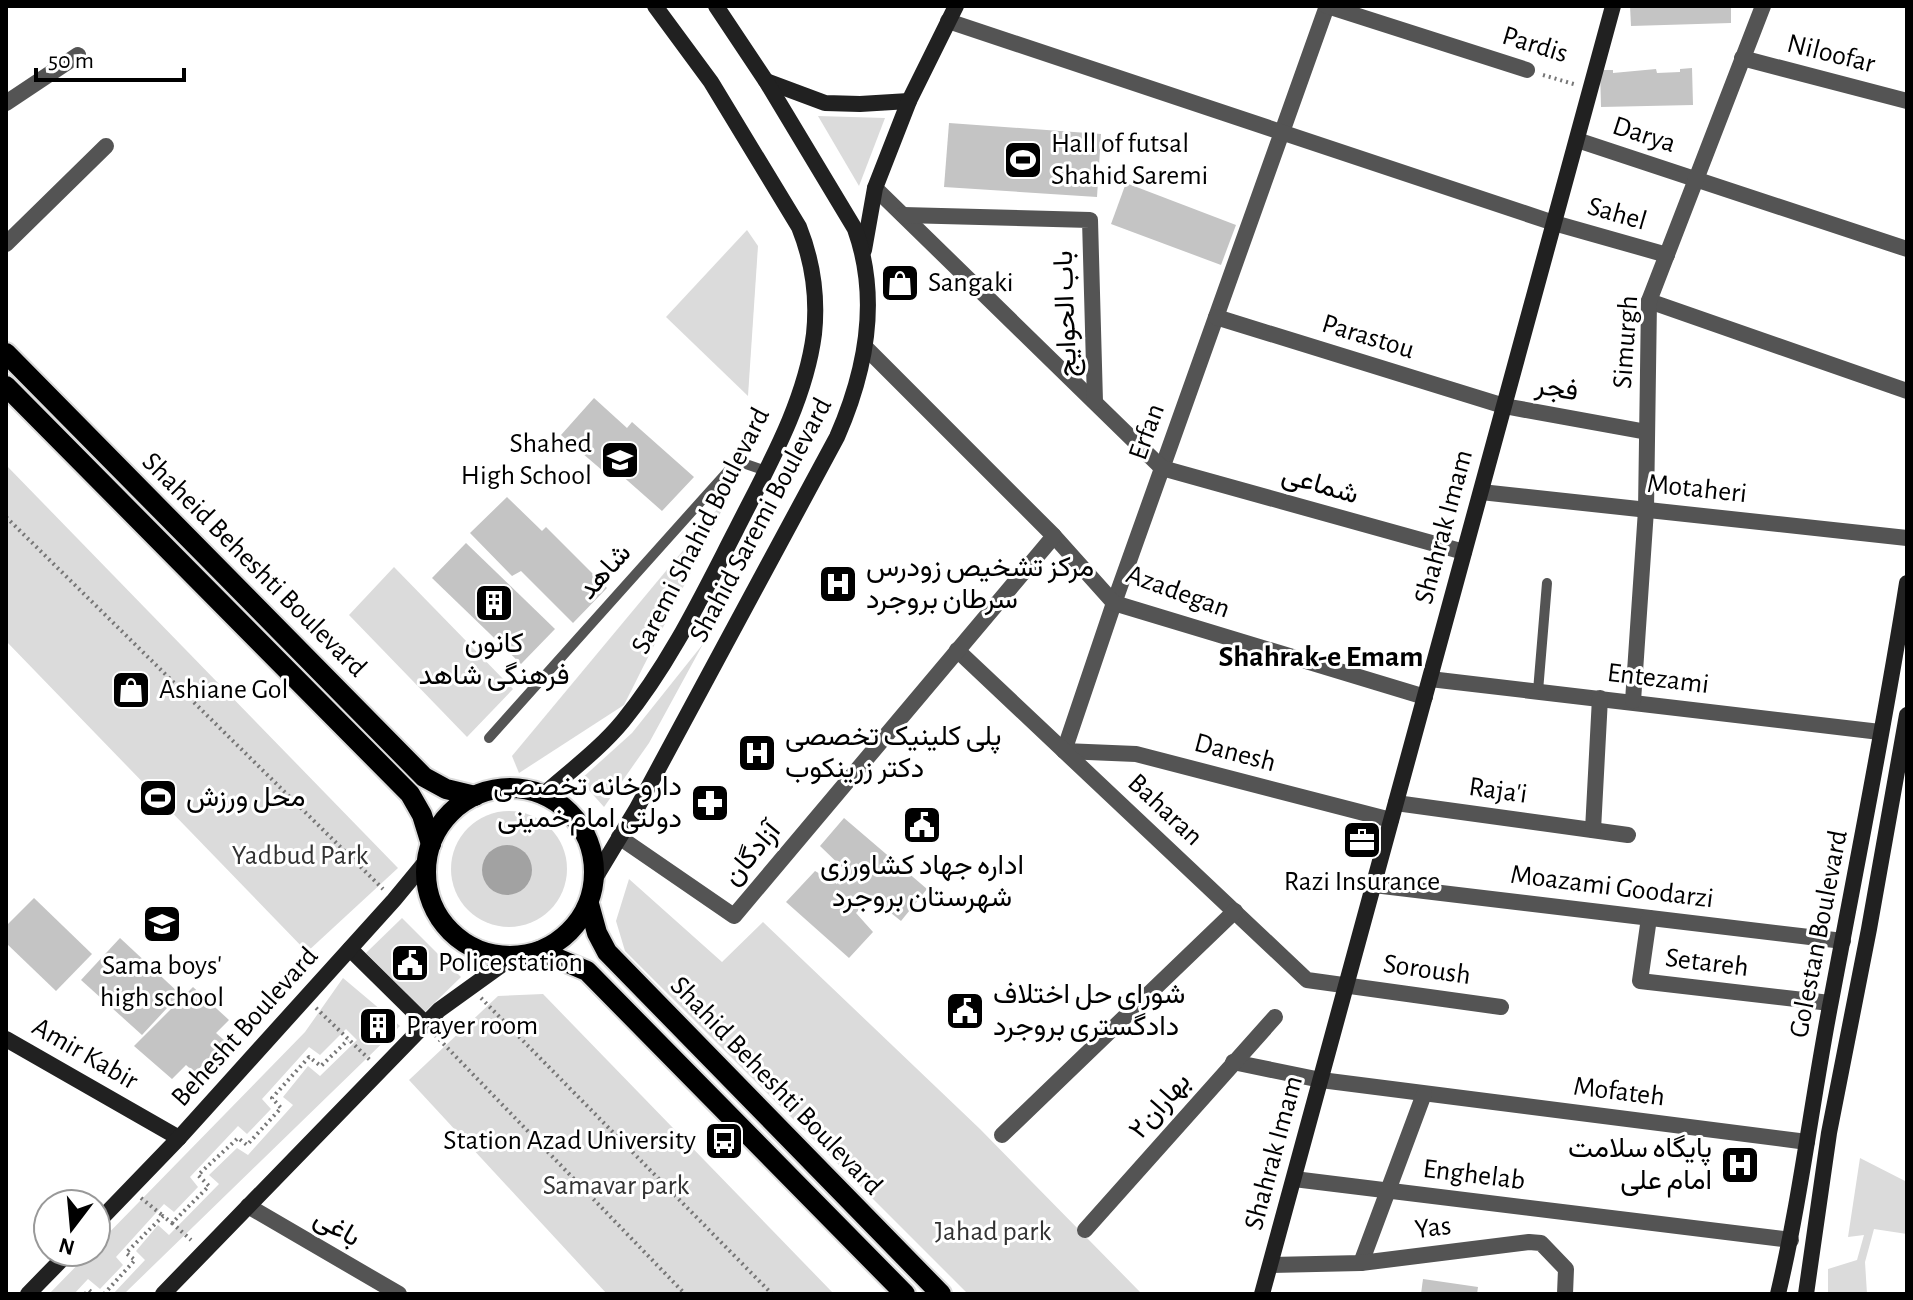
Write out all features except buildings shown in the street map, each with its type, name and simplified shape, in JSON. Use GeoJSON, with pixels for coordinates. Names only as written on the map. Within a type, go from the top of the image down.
{"type":"FeatureCollection","features":[{"type":"Feature","properties":{"kind":"main road","name":"Saremi Shahid Boulevard"},"geometry":{"type":"LineString","coordinates":[[543,795],[595,751],[623,721],[652,682],[766,471],[793,409],[814,336],[816,300],[809,253],[799,227],[711,82],[655,6]]}},
{"type":"Feature","properties":{"kind":"main road","name":"Shahid Saremi Boulevard"},"geometry":{"type":"LineString","coordinates":[[595,878],[837,437],[853,401],[865,347],[867,283],[863,252],[855,229],[766,81],[716,6]]}},
{"type":"Feature","properties":{"kind":"main road","name":"Shahrak Imam"},"geometry":{"type":"LineString","coordinates":[[1262,1294],[1613,6]]}},
{"type":"Feature","properties":{"kind":"main road"},"geometry":{"type":"LineString","coordinates":[[863,252],[875,188],[909,101],[952,14]]}},
{"type":"Feature","properties":{"kind":"main road"},"geometry":{"type":"LineString","coordinates":[[766,81],[825,103],[909,101]]}},
{"type":"Feature","properties":{"kind":"main road","name":"Shaheid Beheshti Boulevard"},"geometry":{"type":"LineString","coordinates":[[6,353],[424,777],[446,789],[475,796]]}},
{"type":"Feature","properties":{"kind":"main road","name":"Shaheid Beheshti Boulevard"},"geometry":{"type":"LineString","coordinates":[[7,389],[410,794],[422,815],[429,852]]}},
{"type":"Feature","properties":{"kind":"main road","name":"Golestan Boulevard"},"geometry":{"type":"LineString","coordinates":[[1778,1294],[1791,1240],[1830,1003],[1907,583]]}},
{"type":"Feature","properties":{"kind":"main road","name":"Golestan Boulevard"},"geometry":{"type":"LineString","coordinates":[[1806,1294],[1829,1133],[1907,718]]}},
{"type":"Feature","properties":{"kind":"main road"},"geometry":{"type":"LineString","coordinates":[[509,789],[543,795],[565,809],[582,828],[592,852],[595,878],[589,904],[566,935],[540,951],[514,956],[493,954],[473,947],[448,928],[431,901],[427,881],[429,852],[449,816],[475,796],[509,789]]}},
{"type":"Feature","properties":{"kind":"main road","name":"Behesht Boulevard"},"geometry":{"type":"LineString","coordinates":[[112,1207],[179,1138],[394,900],[429,852]]}},
{"type":"Feature","properties":{"kind":"main road","name":"Shahid Beheshti Boulevard"},"geometry":{"type":"LineString","coordinates":[[589,904],[597,933],[607,952],[941,1294]]}},
{"type":"Feature","properties":{"kind":"main road"},"geometry":{"type":"LineString","coordinates":[[350,949],[426,1024]]}},
{"type":"Feature","properties":{"kind":"main road","name":"Shahid Beheshti Boulevard"},"geometry":{"type":"LineString","coordinates":[[540,951],[587,971],[902,1292]]}},
{"type":"Feature","properties":{"kind":"main road"},"geometry":{"type":"LineString","coordinates":[[163,1294],[439,1010],[514,956]]}},
{"type":"Feature","properties":{"kind":"main road","name":"Amir Kabir"},"geometry":{"type":"LineString","coordinates":[[6,1039],[179,1138]]}},
{"type":"Feature","properties":{"kind":"main road"},"geometry":{"type":"LineString","coordinates":[[28,1294],[53,1268]]}},
{"type":"Feature","properties":{"kind":"street","name":"Pardis"},"geometry":{"type":"LineString","coordinates":[[1327,6],[1527,70]]}},
{"type":"Feature","properties":{"kind":"street","name":"Erfan"},"geometry":{"type":"LineString","coordinates":[[1064,751],[1327,6]]}},
{"type":"Feature","properties":{"kind":"street","name":"Simurgh"},"geometry":{"type":"LineString","coordinates":[[1633,701],[1646,510],[1649,301],[1763,6]]}},
{"type":"Feature","properties":{"kind":"street"},"geometry":{"type":"LineString","coordinates":[[952,14],[1282,133],[1554,223]]}},
{"type":"Feature","properties":{"kind":"street"},"geometry":{"type":"LineString","coordinates":[[6,103],[78,55]]}},
{"type":"Feature","properties":{"kind":"street","name":"Niloofar"},"geometry":{"type":"LineString","coordinates":[[1742,58],[1907,101]]}},
{"type":"Feature","properties":{"kind":"street","name":"Darya"},"geometry":{"type":"LineString","coordinates":[[1577,140],[1907,249]]}},
{"type":"Feature","properties":{"kind":"street"},"geometry":{"type":"LineString","coordinates":[[6,244],[106,146]]}},
{"type":"Feature","properties":{"kind":"street","name":"باب الحوایج"},"geometry":{"type":"LineString","coordinates":[[875,188],[1162,468]]}},
{"type":"Feature","properties":{"kind":"street","name":"باب الحوایج"},"geometry":{"type":"LineString","coordinates":[[903,215],[1090,220],[1095,402]]}},
{"type":"Feature","properties":{"kind":"street","name":"Sahel"},"geometry":{"type":"LineString","coordinates":[[1554,223],[1667,255]]}},
{"type":"Feature","properties":{"kind":"street"},"geometry":{"type":"LineString","coordinates":[[1649,301],[1907,391]]}},
{"type":"Feature","properties":{"kind":"street","name":"Parastou"},"geometry":{"type":"LineString","coordinates":[[1216,317],[1504,406]]}},
{"type":"Feature","properties":{"kind":"street","name":"Azadegan"},"geometry":{"type":"LineString","coordinates":[[865,347],[1054,536],[1114,603],[1425,697]]}},
{"type":"Feature","properties":{"kind":"street","name":"فجر"},"geometry":{"type":"LineString","coordinates":[[1504,406],[1647,432]]}},
{"type":"Feature","properties":{"kind":"street","name":"شماعی"},"geometry":{"type":"LineString","coordinates":[[1162,468],[1464,552]]}},
{"type":"Feature","properties":{"kind":"street","name":"Motaheri"},"geometry":{"type":"LineString","coordinates":[[1481,492],[1907,538]]}},
{"type":"Feature","properties":{"kind":"street","name":"آزادگان"},"geometry":{"type":"LineString","coordinates":[[619,837],[734,916],[1054,536]]}},
{"type":"Feature","properties":{"kind":"street","name":"Baharan"},"geometry":{"type":"LineString","coordinates":[[957,650],[1307,980],[1347,984]]}},
{"type":"Feature","properties":{"kind":"street","name":"Entezami"},"geometry":{"type":"LineString","coordinates":[[1430,679],[1880,732]]}},
{"type":"Feature","properties":{"kind":"street"},"geometry":{"type":"LineString","coordinates":[[1593,830],[1600,698]]}},
{"type":"Feature","properties":{"kind":"street","name":"Danesh"},"geometry":{"type":"LineString","coordinates":[[1064,751],[1136,754],[1391,820]]}},
{"type":"Feature","properties":{"kind":"street","name":"Raja'i"},"geometry":{"type":"LineString","coordinates":[[1396,803],[1628,835]]}},
{"type":"Feature","properties":{"kind":"street","name":"Moazami Goodarzi"},"geometry":{"type":"LineString","coordinates":[[1374,885],[1843,941]]}},
{"type":"Feature","properties":{"kind":"street"},"geometry":{"type":"LineString","coordinates":[[1002,1135],[1235,911]]}},
{"type":"Feature","properties":{"kind":"street","name":"Setareh"},"geometry":{"type":"LineString","coordinates":[[1649,918],[1640,981],[1830,1003]]}},
{"type":"Feature","properties":{"kind":"street","name":"Soroush"},"geometry":{"type":"LineString","coordinates":[[1347,984],[1501,1007]]}},
{"type":"Feature","properties":{"kind":"street","name":"بهاران۲"},"geometry":{"type":"LineString","coordinates":[[1085,1230],[1275,1017]]}},
{"type":"Feature","properties":{"kind":"street","name":"Mofateh"},"geometry":{"type":"LineString","coordinates":[[1233,1062],[1321,1080],[1807,1142]]}},
{"type":"Feature","properties":{"kind":"street"},"geometry":{"type":"LineString","coordinates":[[1361,1263],[1424,1094]]}},
{"type":"Feature","properties":{"kind":"street","name":"Enghelab"},"geometry":{"type":"LineString","coordinates":[[1294,1179],[1791,1240]]}},
{"type":"Feature","properties":{"kind":"street","name":"باغی"},"geometry":{"type":"LineString","coordinates":[[248,1206],[399,1294]]}},
{"type":"Feature","properties":{"kind":"street","name":"Yas"},"geometry":{"type":"LineString","coordinates":[[1271,1265],[1361,1263],[1541,1243],[1566,1269],[1565,1294]]}},
{"type":"Feature","properties":{"kind":"lane","name":"شاهد"},"geometry":{"type":"LineString","coordinates":[[489,738],[737,461],[766,471]]}},
{"type":"Feature","properties":{"kind":"lane"},"geometry":{"type":"LineString","coordinates":[[1538,691],[1547,583]]}},
{"type":"Feature","properties":{"kind":"path","name":"Pardis"},"geometry":{"type":"LineString","coordinates":[[1527,70],[1590,89]]}},
{"type":"Feature","properties":{"kind":"path"},"geometry":{"type":"LineString","coordinates":[[6,517],[394,900]]}},
{"type":"Feature","properties":{"kind":"path"},"geometry":{"type":"LineString","coordinates":[[471,987],[772,1294]]}},
{"type":"Feature","properties":{"kind":"path"},"geometry":{"type":"LineString","coordinates":[[306,998],[381,1071]]}},
{"type":"Feature","properties":{"kind":"path"},"geometry":{"type":"LineString","coordinates":[[426,1024],[456,1060],[685,1294]]}},
{"type":"Feature","properties":{"kind":"path"},"geometry":{"type":"LineString","coordinates":[[172,1223],[209,1186],[198,1175],[238,1138],[247,1145],[281,1108],[272,1098],[309,1057],[321,1066],[348,1040]]}},
{"type":"Feature","properties":{"kind":"path"},"geometry":{"type":"LineString","coordinates":[[129,1189],[204,1252]]}},
{"type":"Feature","properties":{"kind":"path"},"geometry":{"type":"LineString","coordinates":[[104,1294],[135,1260],[126,1253],[163,1216]]}},
{"type":"Feature","properties":{"kind":"path"},"geometry":{"type":"LineString","coordinates":[[85,1294],[89,1290],[94,1294]]}},
{"type":"Feature","properties":{"kind":"green space"},"geometry":{"type":"Polygon","coordinates":[[[818,116],[885,118],[859,186],[818,116]]]}},
{"type":"Feature","properties":{"kind":"green space"},"geometry":{"type":"Polygon","coordinates":[[[747,230],[758,246],[748,396],[666,317],[747,230]]]}},
{"type":"Feature","properties":{"kind":"green space","name":"Yadbud Park"},"geometry":{"type":"Polygon","coordinates":[[[6,465],[398,868],[307,952],[6,641],[6,465]]]}},
{"type":"Feature","properties":{"kind":"green space"},"geometry":{"type":"Polygon","coordinates":[[[730,494],[624,705],[519,773],[512,756],[730,494]]]}},
{"type":"Feature","properties":{"kind":"green space"},"geometry":{"type":"Polygon","coordinates":[[[394,567],[513,689],[467,737],[349,615],[394,567]]]}},
{"type":"Feature","properties":{"kind":"green space"},"geometry":{"type":"Polygon","coordinates":[[[703,644],[649,743],[604,807],[580,780],[632,733],[703,644]]]}},
{"type":"Feature","properties":{"kind":"green space"},"geometry":{"type":"Polygon","coordinates":[[[509,811],[531,815],[550,828],[563,847],[567,869],[563,891],[550,910],[531,923],[509,927],[487,923],[468,910],[455,891],[451,869],[455,847],[468,828],[487,815],[509,811]]]}},
{"type":"Feature","properties":{"kind":"green space","name":"Jahad park"},"geometry":{"type":"Polygon","coordinates":[[[629,879],[722,962],[763,922],[980,1129],[1142,1294],[968,1294],[625,951],[616,921],[629,879]]]}},
{"type":"Feature","properties":{"kind":"green space"},"geometry":{"type":"Polygon","coordinates":[[[402,918],[461,977],[425,1012],[366,953],[402,918]]]}},
{"type":"Feature","properties":{"kind":"green space"},"geometry":{"type":"Polygon","coordinates":[[[343,978],[400,1026],[124,1294],[113,1294],[145,1260],[136,1251],[158,1225],[169,1235],[219,1184],[209,1175],[237,1148],[248,1155],[293,1105],[283,1097],[308,1066],[320,1076],[357,1040],[346,1029],[320,1055],[309,1047],[262,1099],[271,1109],[247,1134],[238,1126],[190,1177],[198,1187],[174,1212],[164,1204],[116,1257],[123,1265],[100,1289],[88,1279],[74,1294],[49,1294],[74,1268],[112,1268],[112,1230],[305,1032],[343,978]]]}},
{"type":"Feature","properties":{"kind":"green space","name":"Samavar park"},"geometry":{"type":"Polygon","coordinates":[[[543,994],[834,1294],[607,1294],[409,1080],[498,996],[543,994]]]}},
{"type":"Feature","properties":{"kind":"green space"},"geometry":{"type":"Polygon","coordinates":[[[1860,1158],[1907,1182],[1907,1234],[1874,1229],[1865,1262],[1867,1294],[1828,1294],[1828,1269],[1857,1260],[1864,1235],[1848,1237],[1860,1158]]]}},
{"type":"Feature","properties":{"kind":"shaded area"},"geometry":{"type":"Polygon","coordinates":[[[507,845],[525,852],[532,870],[525,888],[507,895],[489,888],[482,870],[489,852],[507,845]]]}},
{"type":"Feature","properties":{"kind":"place","name":"Hall of futsal Shahid Saremi"},"geometry":{"type":"Point","coordinates":[1023,160]}},
{"type":"Feature","properties":{"kind":"place","name":"Sangaki"},"geometry":{"type":"Point","coordinates":[900,283]}},
{"type":"Feature","properties":{"kind":"place","name":"Shahed High School"},"geometry":{"type":"Point","coordinates":[620,460]}},
{"type":"Feature","properties":{"kind":"place","name":"مرکز تشخیص زودرس سرطان بروجرد"},"geometry":{"type":"Point","coordinates":[838,584]}},
{"type":"Feature","properties":{"kind":"place","name":"کانون فرهنگی شاهد"},"geometry":{"type":"Point","coordinates":[494,603]}},
{"type":"Feature","properties":{"kind":"place","name":"Ashiane Gol"},"geometry":{"type":"Point","coordinates":[131,690]}},
{"type":"Feature","properties":{"kind":"place","name":"پلی کلینیک تخصصی دکتر زرینکوب"},"geometry":{"type":"Point","coordinates":[757,753]}},
{"type":"Feature","properties":{"kind":"place","name":"محل ورزش"},"geometry":{"type":"Point","coordinates":[158,798]}},
{"type":"Feature","properties":{"kind":"place","name":"داروخانه تخصصی دولتی امام‌خمینی"},"geometry":{"type":"Point","coordinates":[710,803]}},
{"type":"Feature","properties":{"kind":"place","name":"اداره جهاد کشاورزی شهرستان بروجرد"},"geometry":{"type":"Point","coordinates":[922,825]}},
{"type":"Feature","properties":{"kind":"place","name":"Razi Insurance"},"geometry":{"type":"Point","coordinates":[1362,840]}},
{"type":"Feature","properties":{"kind":"place","name":"Sama boys' high school"},"geometry":{"type":"Point","coordinates":[162,924]}},
{"type":"Feature","properties":{"kind":"place","name":"Police station"},"geometry":{"type":"Point","coordinates":[410,963]}},
{"type":"Feature","properties":{"kind":"place","name":"شورای حل اختلاف دادگستری بروجرد"},"geometry":{"type":"Point","coordinates":[965,1011]}},
{"type":"Feature","properties":{"kind":"place","name":"Prayer room"},"geometry":{"type":"Point","coordinates":[378,1026]}},
{"type":"Feature","properties":{"kind":"place","name":"Station Azad University"},"geometry":{"type":"Point","coordinates":[724,1141]}},
{"type":"Feature","properties":{"kind":"place","name":"پایگاه سلامت امام علی"},"geometry":{"type":"Point","coordinates":[1740,1165]}},
{"type":"Feature","properties":{"kind":"district","name":"Shahrak-e Emam"},"geometry":{"type":"Point","coordinates":[1321,657]}}]}
